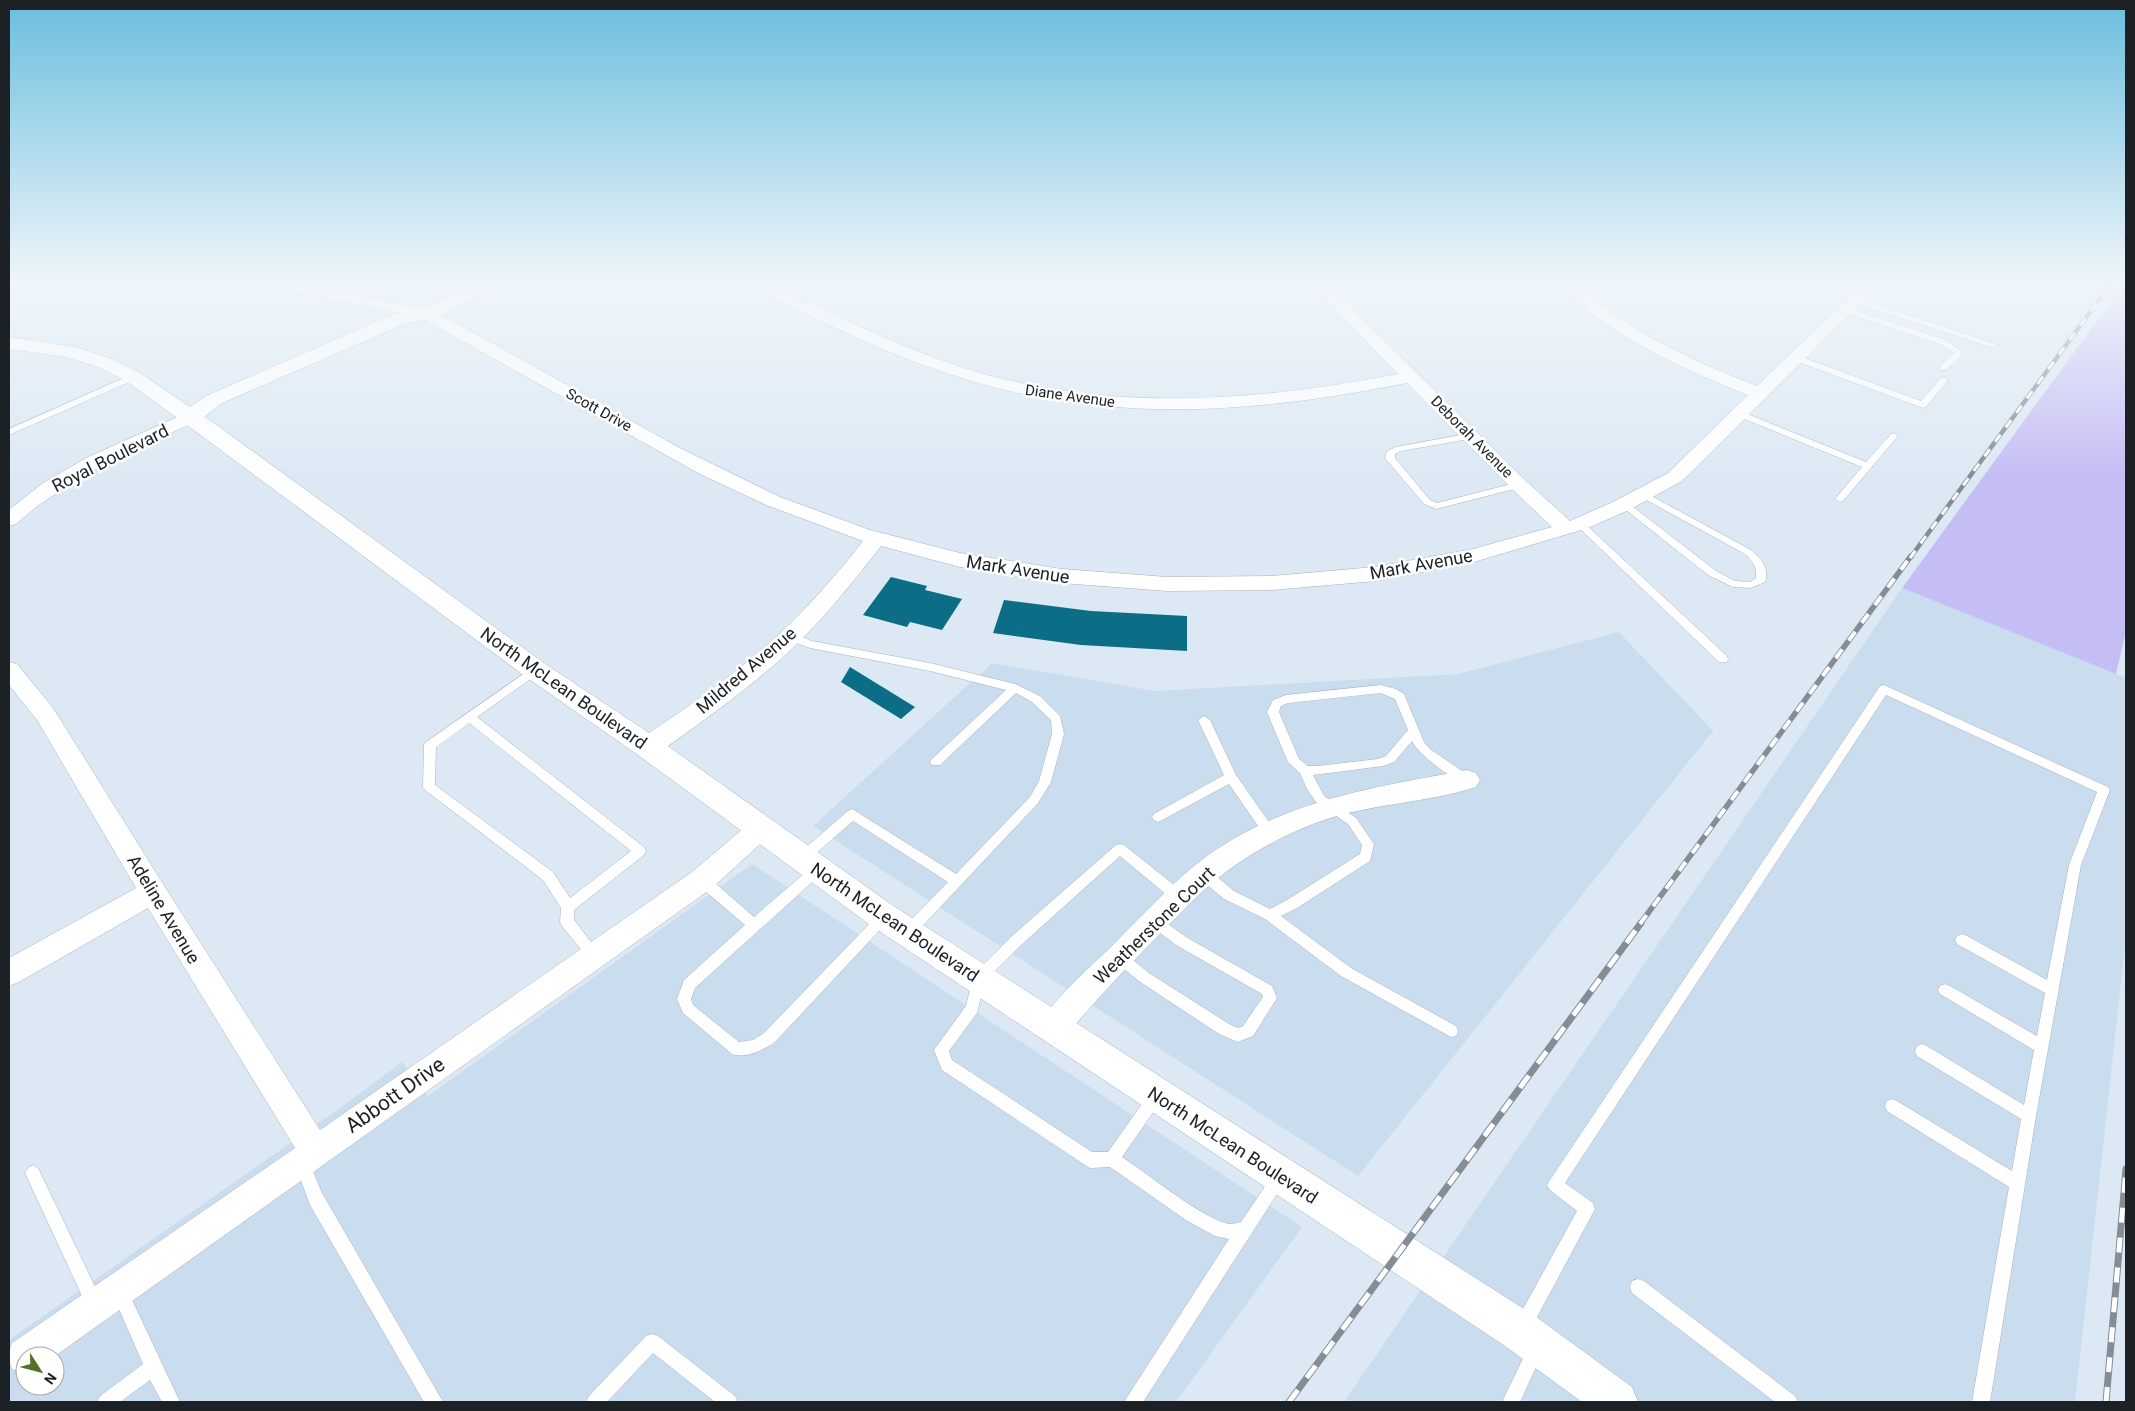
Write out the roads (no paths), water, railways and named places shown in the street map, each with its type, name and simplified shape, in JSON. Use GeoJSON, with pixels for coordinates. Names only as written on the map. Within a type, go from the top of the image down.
{"type":"FeatureCollection","features":[{"type":"Feature","properties":{"kind":"main road","name":"North McLean Boulevard"},"geometry":{"type":"LineString","coordinates":[[38,347],[69,351],[105,362],[134,377],[535,670],[648,747],[809,864],[896,924],[1156,1096],[1281,1175],[1529,1338],[1617,1402]]}},
{"type":"Feature","properties":{"kind":"main road","name":"Royal Boulevard"},"geometry":{"type":"LineString","coordinates":[[189,418],[217,414],[373,347]]}},
{"type":"Feature","properties":{"kind":"street","name":"Scott Drive"},"geometry":{"type":"LineString","coordinates":[[485,347],[721,477],[820,521],[876,539]]}},
{"type":"Feature","properties":{"kind":"street","name":"Diane Avenue"},"geometry":{"type":"LineString","coordinates":[[896,347],[965,374],[1017,389],[1112,403],[1172,406],[1276,401],[1412,377]]}},
{"type":"Feature","properties":{"kind":"street","name":"Deborah Avenue"},"geometry":{"type":"LineString","coordinates":[[1382,347],[1519,484],[1573,526]]}},
{"type":"Feature","properties":{"kind":"street"},"geometry":{"type":"LineString","coordinates":[[1654,347],[1696,368],[1760,394]]}},
{"type":"Feature","properties":{"kind":"street","name":"Mark Avenue"},"geometry":{"type":"LineString","coordinates":[[876,539],[931,554],[1042,574],[1154,583],[1232,584],[1300,581],[1406,569],[1460,558],[1573,526],[1644,495],[1675,477],[1807,347]]}},
{"type":"Feature","properties":{"kind":"street","name":"Royal Boulevard"},"geometry":{"type":"LineString","coordinates":[[9,520],[46,490],[77,470],[189,418]]}},
{"type":"Feature","properties":{"kind":"street","name":"Mildred Avenue"},"geometry":{"type":"LineString","coordinates":[[648,747],[738,680],[790,636],[826,599],[876,539]]}},
{"type":"Feature","properties":{"kind":"street","name":"Adeline Avenue"},"geometry":{"type":"LineString","coordinates":[[9,670],[45,714],[153,892],[315,1151]]}},
{"type":"Feature","properties":{"kind":"street","name":"Weatherstone Court"},"geometry":{"type":"LineString","coordinates":[[1053,1028],[1119,957],[1179,897],[1204,874],[1239,849],[1301,818],[1362,800],[1466,780]]}},
{"type":"Feature","properties":{"kind":"street","name":"Abbott Drive"},"geometry":{"type":"LineString","coordinates":[[39,1346],[702,880],[760,830]]}},
{"type":"Feature","properties":{"kind":"street"},"geometry":{"type":"LineString","coordinates":[[9,973],[153,892]]}},
{"type":"Feature","properties":{"kind":"lane"},"geometry":{"type":"LineString","coordinates":[[1943,368],[1959,352],[1950,347]]}},
{"type":"Feature","properties":{"kind":"lane"},"geometry":{"type":"LineString","coordinates":[[1796,358],[1923,405],[1944,380]]}},
{"type":"Feature","properties":{"kind":"lane"},"geometry":{"type":"LineString","coordinates":[[9,432],[134,377]]}},
{"type":"Feature","properties":{"kind":"lane"},"geometry":{"type":"LineString","coordinates":[[1740,414],[1868,466]]}},
{"type":"Feature","properties":{"kind":"lane"},"geometry":{"type":"LineString","coordinates":[[1472,436],[1399,449],[1390,453],[1390,458],[1427,502],[1436,506],[1519,484]]}},
{"type":"Feature","properties":{"kind":"lane"},"geometry":{"type":"LineString","coordinates":[[1840,499],[1894,436]]}},
{"type":"Feature","properties":{"kind":"lane"},"geometry":{"type":"LineString","coordinates":[[1624,504],[1712,573],[1733,584],[1751,585],[1761,580],[1762,570],[1757,559],[1748,552],[1644,495]]}},
{"type":"Feature","properties":{"kind":"lane"},"geometry":{"type":"LineString","coordinates":[[1573,526],[1723,659]]}},
{"type":"Feature","properties":{"kind":"lane"},"geometry":{"type":"LineString","coordinates":[[790,636],[810,644],[930,667],[1014,688],[1036,699],[1056,719],[1058,734],[1045,782],[1034,800],[957,881],[896,924],[770,1038],[756,1046],[737,1049],[688,1009],[684,998],[689,984],[754,926],[852,814],[957,881]]}},
{"type":"Feature","properties":{"kind":"lane"},"geometry":{"type":"LineString","coordinates":[[535,670],[430,745],[429,787],[548,876],[568,907],[567,922],[594,955]]}},
{"type":"Feature","properties":{"kind":"lane"},"geometry":{"type":"LineString","coordinates":[[936,762],[1014,688]]}},
{"type":"Feature","properties":{"kind":"lane"},"geometry":{"type":"LineString","coordinates":[[1270,915],[1292,904],[1366,858],[1368,844],[1352,821],[1320,799],[1313,789],[1305,770],[1294,762],[1273,712],[1277,703],[1286,699],[1381,689],[1392,692],[1400,697],[1414,731],[1416,741],[1426,752],[1466,780]]}},
{"type":"Feature","properties":{"kind":"lane"},"geometry":{"type":"LineString","coordinates":[[1511,1402],[1529,1338],[1588,1209],[1555,1185],[1884,689],[2104,790],[2075,864],[2029,1116],[1981,1402]]}},
{"type":"Feature","properties":{"kind":"lane"},"geometry":{"type":"LineString","coordinates":[[469,717],[640,850],[568,907]]}},
{"type":"Feature","properties":{"kind":"lane"},"geometry":{"type":"LineString","coordinates":[[1204,720],[1231,777],[1270,832]]}},
{"type":"Feature","properties":{"kind":"lane"},"geometry":{"type":"LineString","coordinates":[[1305,770],[1318,771],[1379,763],[1390,759],[1414,731]]}},
{"type":"Feature","properties":{"kind":"lane"},"geometry":{"type":"LineString","coordinates":[[1158,817],[1231,777]]}},
{"type":"Feature","properties":{"kind":"lane"},"geometry":{"type":"LineString","coordinates":[[1179,897],[1120,848],[1016,941],[979,978],[972,1009],[941,1050],[947,1065],[1090,1160],[1112,1159],[1192,1214],[1221,1230],[1233,1232],[1246,1228]]}},
{"type":"Feature","properties":{"kind":"lane"},"geometry":{"type":"LineString","coordinates":[[1204,874],[1229,895],[1270,915],[1346,972],[1451,1031]]}},
{"type":"Feature","properties":{"kind":"lane"},"geometry":{"type":"LineString","coordinates":[[702,880],[754,926]]}},
{"type":"Feature","properties":{"kind":"lane"},"geometry":{"type":"LineString","coordinates":[[1119,957],[1144,977],[1224,1030],[1238,1035],[1248,1031],[1270,998],[1267,990],[1181,941],[1155,921]]}},
{"type":"Feature","properties":{"kind":"lane"},"geometry":{"type":"LineString","coordinates":[[1962,940],[2052,990]]}},
{"type":"Feature","properties":{"kind":"lane"},"geometry":{"type":"LineString","coordinates":[[1945,990],[2042,1047]]}},
{"type":"Feature","properties":{"kind":"lane"},"geometry":{"type":"LineString","coordinates":[[1922,1051],[2029,1116]]}},
{"type":"Feature","properties":{"kind":"lane"},"geometry":{"type":"LineString","coordinates":[[1112,1159],[1156,1096]]}},
{"type":"Feature","properties":{"kind":"lane"},"geometry":{"type":"LineString","coordinates":[[1892,1106],[2018,1184]]}},
{"type":"Feature","properties":{"kind":"lane"},"geometry":{"type":"LineString","coordinates":[[315,1151],[304,1167],[316,1199],[434,1402]]}},
{"type":"Feature","properties":{"kind":"lane"},"geometry":{"type":"LineString","coordinates":[[33,1173],[107,1298],[152,1367],[171,1402]]}},
{"type":"Feature","properties":{"kind":"lane"},"geometry":{"type":"LineString","coordinates":[[1133,1402],[1281,1175]]}},
{"type":"Feature","properties":{"kind":"lane"},"geometry":{"type":"LineString","coordinates":[[1638,1287],[1789,1402]]}},
{"type":"Feature","properties":{"kind":"lane"},"geometry":{"type":"LineString","coordinates":[[595,1402],[652,1342],[729,1402]]}},
{"type":"Feature","properties":{"kind":"lane"},"geometry":{"type":"LineString","coordinates":[[106,1402],[152,1367]]}},
{"type":"Feature","properties":{"kind":"railway"},"geometry":{"type":"LineString","coordinates":[[1910,558],[2065,347]]}},
{"type":"Feature","properties":{"kind":"railway"},"geometry":{"type":"LineString","coordinates":[[1640,924],[1911,556]]}},
{"type":"Feature","properties":{"kind":"railway"},"geometry":{"type":"LineString","coordinates":[[1289,1402],[1641,923]]}},
{"type":"Feature","properties":{"kind":"railway"},"geometry":{"type":"LineString","coordinates":[[2106,1402],[2126,1169]]}}]}
